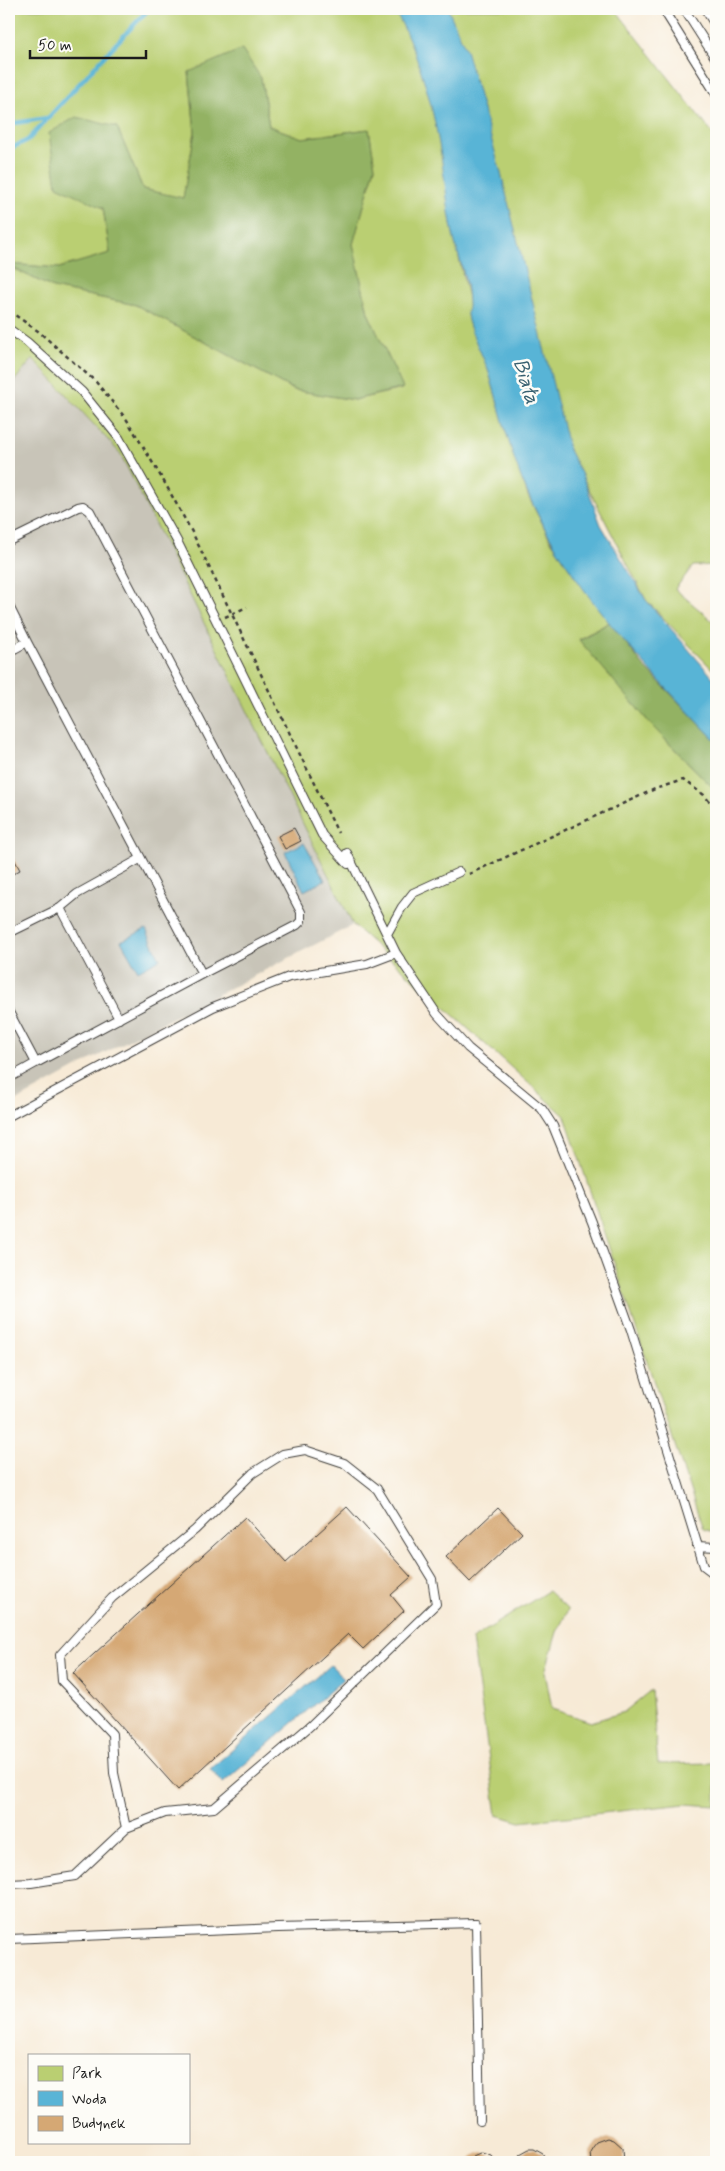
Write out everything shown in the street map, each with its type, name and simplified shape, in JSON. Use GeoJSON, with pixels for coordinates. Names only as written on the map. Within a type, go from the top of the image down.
{"type":"FeatureCollection","features":[{"type":"Feature","properties":{"kind":"lane"},"geometry":{"type":"LineString","coordinates":[[662,9],[716,94]]}},
{"type":"Feature","properties":{"kind":"lane"},"geometry":{"type":"LineString","coordinates":[[684,9],[716,59]]}},
{"type":"Feature","properties":{"kind":"lane"},"geometry":{"type":"LineString","coordinates":[[705,9],[716,26]]}},
{"type":"Feature","properties":{"kind":"lane"},"geometry":{"type":"LineString","coordinates":[[9,329],[82,392],[119,438],[177,541],[322,835],[348,864],[352,862]]}},
{"type":"Feature","properties":{"kind":"lane"},"geometry":{"type":"LineString","coordinates":[[9,541],[78,507],[83,506],[90,511],[300,912],[301,921],[297,925],[9,1078]]}},
{"type":"Feature","properties":{"kind":"lane"},"geometry":{"type":"LineString","coordinates":[[9,606],[202,974]]}},
{"type":"Feature","properties":{"kind":"lane"},"geometry":{"type":"LineString","coordinates":[[9,652],[27,642]]}},
{"type":"Feature","properties":{"kind":"lane"},"geometry":{"type":"LineString","coordinates":[[347,853],[396,953],[443,1021],[468,1048],[542,1109],[554,1126],[592,1222],[631,1330],[704,1566],[716,1576]]}},
{"type":"Feature","properties":{"kind":"lane"},"geometry":{"type":"LineString","coordinates":[[9,933],[60,908],[77,894],[140,858]]}},
{"type":"Feature","properties":{"kind":"lane"},"geometry":{"type":"LineString","coordinates":[[387,934],[413,893],[460,872]]}},
{"type":"Feature","properties":{"kind":"lane"},"geometry":{"type":"LineString","coordinates":[[60,908],[119,1019]]}},
{"type":"Feature","properties":{"kind":"lane"},"geometry":{"type":"LineString","coordinates":[[9,1116],[213,1007],[248,992],[289,977],[367,964],[396,953]]}},
{"type":"Feature","properties":{"kind":"lane"},"geometry":{"type":"LineString","coordinates":[[9,1012],[36,1063]]}},
{"type":"Feature","properties":{"kind":"lane"},"geometry":{"type":"LineString","coordinates":[[9,1884],[32,1883],[76,1876],[126,1828],[165,1813],[214,1808],[310,1726],[436,1604],[432,1579],[377,1489],[344,1463],[305,1450],[283,1454],[253,1473],[195,1530],[112,1598],[60,1655],[62,1681],[112,1734],[114,1773],[126,1828]]}},
{"type":"Feature","properties":{"kind":"lane"},"geometry":{"type":"LineString","coordinates":[[697,1546],[716,1547]]}},
{"type":"Feature","properties":{"kind":"lane"},"geometry":{"type":"LineString","coordinates":[[9,1940],[278,1928],[476,1923],[480,2122]]}},
{"type":"Feature","properties":{"kind":"path"},"geometry":{"type":"LineString","coordinates":[[229,616],[246,607]]}},
{"type":"Feature","properties":{"kind":"path"},"geometry":{"type":"LineString","coordinates":[[460,872],[465,876],[655,789],[682,780],[704,794],[716,810]]}},
{"type":"Feature","properties":{"kind":"shaded area"},"geometry":{"type":"Polygon","coordinates":[[[32,359],[120,453],[353,925],[98,1056],[9,1105],[9,387],[32,359]]]}},
{"type":"Feature","properties":{"kind":"green space"},"geometry":{"type":"Polygon","coordinates":[[[9,9],[615,9],[716,138],[716,565],[693,566],[675,589],[716,624],[716,673],[646,600],[451,222],[469,303],[467,315],[485,359],[528,496],[551,541],[610,622],[579,639],[654,728],[716,791],[716,1533],[703,1529],[565,1116],[353,925],[120,453],[33,359],[9,387],[9,266],[53,288],[136,305],[294,390],[354,400],[402,389],[368,313],[353,244],[375,167],[369,129],[302,138],[269,126],[261,78],[189,72],[195,132],[183,199],[143,189],[117,128],[103,208],[110,253],[59,268],[9,264],[9,9]]]}},
{"type":"Feature","properties":{"kind":"green space"},"geometry":{"type":"Polygon","coordinates":[[[242,49],[261,78],[269,126],[302,138],[369,129],[375,167],[353,244],[368,313],[403,388],[354,400],[294,390],[136,305],[53,288],[9,266],[9,264],[59,268],[110,253],[103,208],[57,186],[49,133],[76,117],[117,127],[143,189],[183,198],[195,132],[189,72],[242,49]]]}},
{"type":"Feature","properties":{"kind":"green space"},"geometry":{"type":"Polygon","coordinates":[[[610,622],[642,664],[716,741],[716,791],[654,728],[579,640],[610,622]]]}},
{"type":"Feature","properties":{"kind":"green space"},"geometry":{"type":"Polygon","coordinates":[[[548,1591],[568,1610],[557,1632],[545,1672],[552,1709],[591,1722],[624,1712],[651,1690],[658,1764],[716,1763],[716,1806],[685,1804],[520,1822],[497,1815],[472,1639],[548,1591]]]}},
{"type":"Feature","properties":{"kind":"water","name":"Biała"},"geometry":{"type":"Polygon","coordinates":[[[394,9],[448,9],[466,50],[501,173],[569,450],[584,479],[601,525],[646,600],[716,681],[716,741],[636,655],[587,594],[545,529],[528,494],[512,451],[488,369],[468,321],[466,286],[453,235],[434,117],[415,53],[394,9]]]}},
{"type":"Feature","properties":{"kind":"water"},"geometry":{"type":"Polygon","coordinates":[[[304,843],[325,880],[304,891],[285,852],[304,843]]]}},
{"type":"Feature","properties":{"kind":"water"},"geometry":{"type":"Polygon","coordinates":[[[146,929],[160,959],[138,971],[121,941],[146,929]]]}},
{"type":"Feature","properties":{"kind":"water"},"geometry":{"type":"Polygon","coordinates":[[[331,1665],[344,1679],[223,1783],[210,1769],[331,1665]]]}},
{"type":"Feature","properties":{"kind":"building"},"geometry":{"type":"Polygon","coordinates":[[[294,828],[301,841],[285,849],[278,836],[294,828]]]}},
{"type":"Feature","properties":{"kind":"building"},"geometry":{"type":"Polygon","coordinates":[[[9,849],[20,870],[9,876],[9,849]]]}},
{"type":"Feature","properties":{"kind":"building"},"geometry":{"type":"Polygon","coordinates":[[[347,1507],[411,1577],[391,1595],[404,1611],[363,1649],[348,1634],[178,1790],[73,1673],[245,1517],[286,1562],[347,1507]]]}},
{"type":"Feature","properties":{"kind":"building"},"geometry":{"type":"Polygon","coordinates":[[[498,1508],[522,1533],[470,1582],[446,1557],[498,1508]]]}},
{"type":"Feature","properties":{"kind":"building"},"geometry":{"type":"Polygon","coordinates":[[[608,2138],[614,2140],[623,2148],[624,2162],[591,2162],[590,2152],[593,2147],[597,2142],[608,2138]]]}},
{"type":"Feature","properties":{"kind":"building"},"geometry":{"type":"Polygon","coordinates":[[[529,2149],[534,2149],[543,2154],[546,2162],[516,2162],[520,2154],[529,2149]]]}},
{"type":"Feature","properties":{"kind":"building"},"geometry":{"type":"Polygon","coordinates":[[[482,2152],[491,2155],[496,2162],[469,2162],[473,2156],[482,2152]]]}},
{"type":"Feature","properties":{"kind":"waterway"},"geometry":{"type":"LineString","coordinates":[[9,149],[28,140],[149,9]]}},
{"type":"Feature","properties":{"kind":"waterway"},"geometry":{"type":"LineString","coordinates":[[9,124],[47,118]]}}]}
